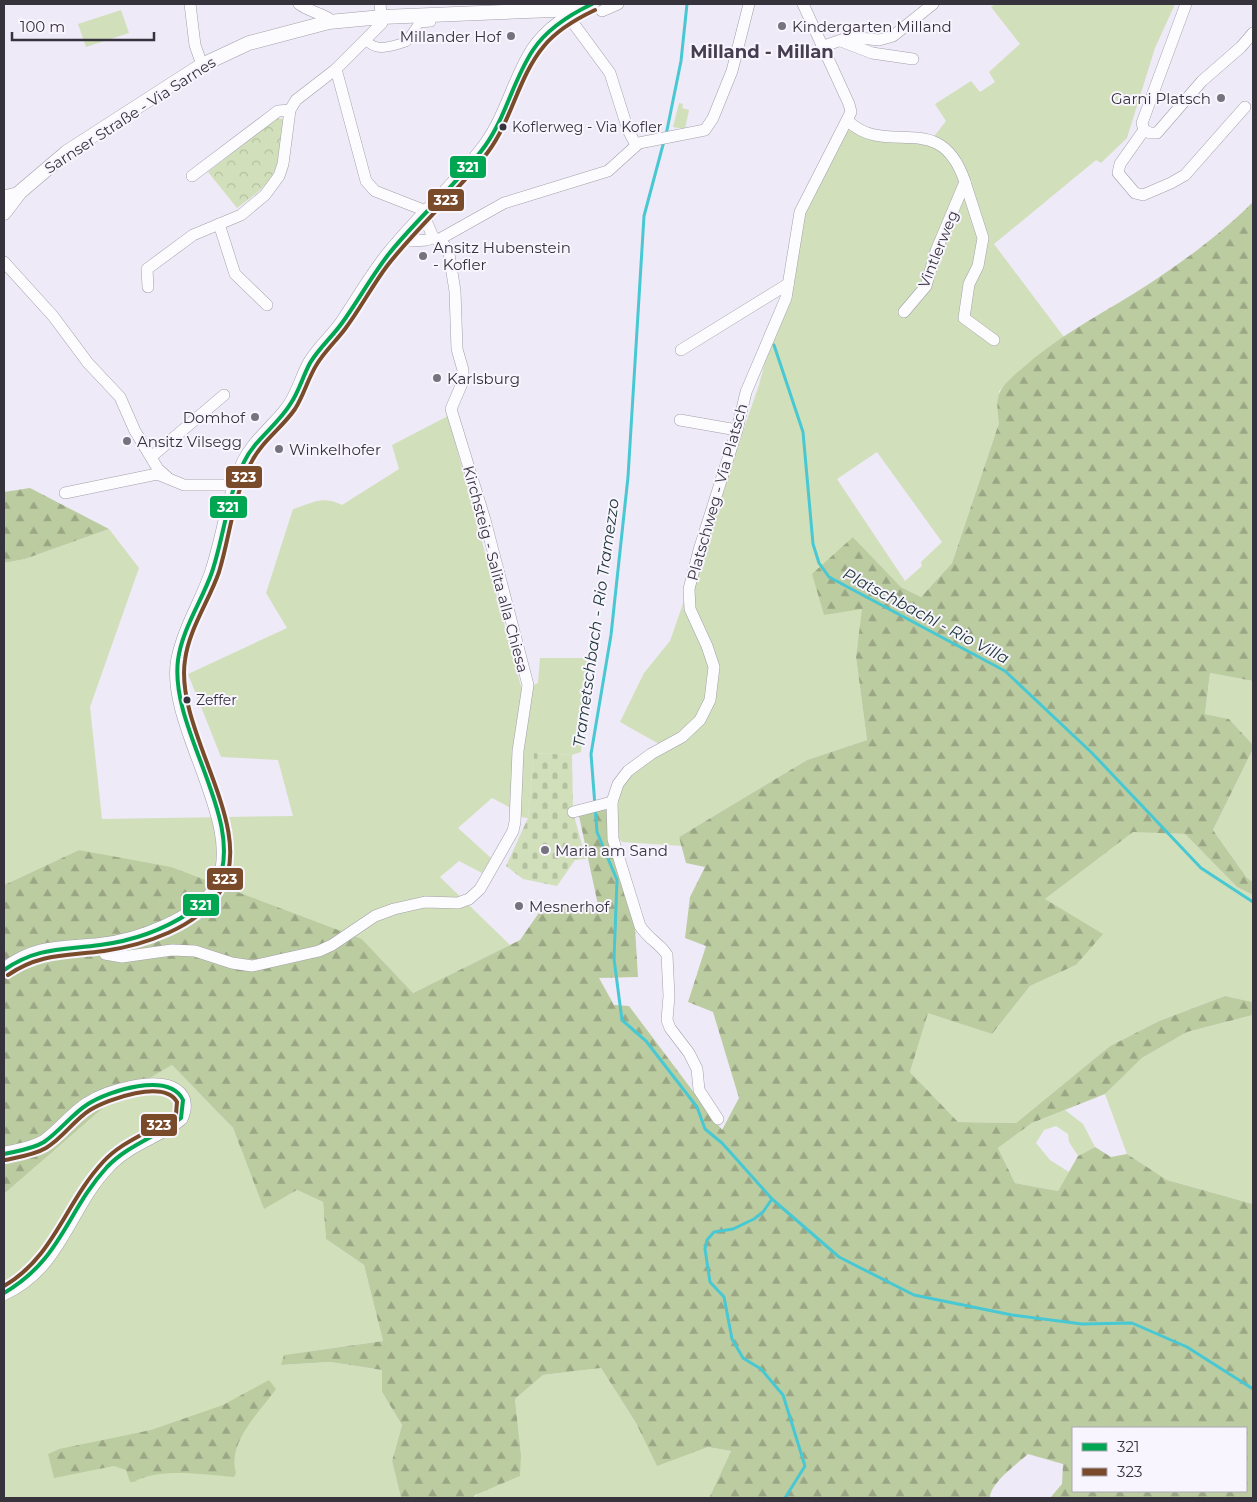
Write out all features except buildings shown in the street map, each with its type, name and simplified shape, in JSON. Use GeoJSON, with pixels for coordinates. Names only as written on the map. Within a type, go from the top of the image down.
{"type":"FeatureCollection","features":[{"type":"Feature","properties":{"kind":"street"},"geometry":{"type":"LineString","coordinates":[[190,4],[195,45],[202,65]]}},
{"type":"Feature","properties":{"kind":"street"},"geometry":{"type":"LineString","coordinates":[[299,4],[307,10],[328,18],[329,22]]}},
{"type":"Feature","properties":{"kind":"street"},"geometry":{"type":"LineString","coordinates":[[4,970],[22,957],[44,949],[102,944],[149,932],[189,913],[208,897],[221,875],[224,864],[223,839],[181,700],[177,673],[182,648],[212,572],[236,485],[252,448],[289,407],[310,362],[341,324],[388,254],[485,146],[509,106],[529,56],[547,33],[568,16],[592,8],[618,4]]}},
{"type":"Feature","properties":{"kind":"street"},"geometry":{"type":"LineString","coordinates":[[412,241],[435,239],[504,203],[608,171],[636,145],[701,132],[708,127],[732,71],[742,23],[749,4]]}},
{"type":"Feature","properties":{"kind":"street"},"geometry":{"type":"LineString","coordinates":[[803,4],[821,47],[849,104],[851,112],[848,121]]}},
{"type":"Feature","properties":{"kind":"street"},"geometry":{"type":"LineString","coordinates":[[821,47],[850,36],[879,40],[893,36],[933,4]]}},
{"type":"Feature","properties":{"kind":"street"},"geometry":{"type":"LineString","coordinates":[[1144,130],[1142,123],[1186,4]]}},
{"type":"Feature","properties":{"kind":"street","name":"Sarnser Straße - Via Sarnes"},"geometry":{"type":"LineString","coordinates":[[4,213],[20,192],[67,152],[202,65],[249,43],[381,10],[478,8],[540,11],[592,8]]}},
{"type":"Feature","properties":{"kind":"street"},"geometry":{"type":"LineString","coordinates":[[148,287],[146,269],[193,235],[241,215],[264,195],[279,176],[286,148],[290,110],[296,100],[336,69],[366,40],[382,23],[381,10]]}},
{"type":"Feature","properties":{"kind":"street"},"geometry":{"type":"LineString","coordinates":[[540,11],[547,33]]}},
{"type":"Feature","properties":{"kind":"street"},"geometry":{"type":"LineString","coordinates":[[568,16],[610,73],[628,130],[636,145]]}},
{"type":"Feature","properties":{"kind":"street"},"geometry":{"type":"LineString","coordinates":[[366,40],[379,49],[406,42],[419,23],[431,22]]}},
{"type":"Feature","properties":{"kind":"street"},"geometry":{"type":"LineString","coordinates":[[1144,130],[1157,133],[1202,81],[1241,48],[1253,33]]}},
{"type":"Feature","properties":{"kind":"street"},"geometry":{"type":"LineString","coordinates":[[841,40],[872,53],[913,59]]}},
{"type":"Feature","properties":{"kind":"street"},"geometry":{"type":"LineString","coordinates":[[336,69],[366,181],[375,191],[417,206],[424,215]]}},
{"type":"Feature","properties":{"kind":"street"},"geometry":{"type":"LineString","coordinates":[[1144,130],[1120,164],[1118,173],[1135,192],[1143,194],[1185,175],[1245,108]]}},
{"type":"Feature","properties":{"kind":"street"},"geometry":{"type":"LineString","coordinates":[[192,176],[278,111],[290,110]]}},
{"type":"Feature","properties":{"kind":"street","name":"Vintlerweg"},"geometry":{"type":"LineString","coordinates":[[848,121],[868,135],[919,138],[942,146],[956,161],[965,182],[983,238],[978,266],[969,284],[964,318],[994,340]]}},
{"type":"Feature","properties":{"kind":"street","name":"Platschweg - Via Platsch"},"geometry":{"type":"LineString","coordinates":[[609,803],[618,784],[628,771],[639,761],[682,737],[700,720],[710,700],[714,667],[707,646],[690,609],[689,589],[749,381],[786,298],[800,212],[848,121]]}},
{"type":"Feature","properties":{"kind":"street","name":"Vintlerweg"},"geometry":{"type":"LineString","coordinates":[[904,312],[926,286],[936,251],[965,182]]}},
{"type":"Feature","properties":{"kind":"street"},"geometry":{"type":"LineString","coordinates":[[4,196],[20,192]]}},
{"type":"Feature","properties":{"kind":"street","name":"Kirchsteig - Salita alla Chiesa"},"geometry":{"type":"LineString","coordinates":[[102,944],[105,954],[122,957],[172,950],[195,951],[232,963],[252,966],[318,951],[332,945],[375,916],[394,909],[425,902],[458,903],[469,899],[480,889],[503,852],[515,822],[518,751],[528,686],[485,520],[451,408],[463,380],[463,370],[457,349],[455,291],[449,254],[435,239],[424,215]]}},
{"type":"Feature","properties":{"kind":"street"},"geometry":{"type":"LineString","coordinates":[[219,224],[235,274],[267,305]]}},
{"type":"Feature","properties":{"kind":"street"},"geometry":{"type":"LineString","coordinates":[[4,262],[53,316],[88,363],[120,397],[135,431],[167,477],[174,482],[184,485],[236,485]]}},
{"type":"Feature","properties":{"kind":"street"},"geometry":{"type":"LineString","coordinates":[[681,350],[788,284]]}},
{"type":"Feature","properties":{"kind":"street"},"geometry":{"type":"LineString","coordinates":[[151,456],[224,395]]}},
{"type":"Feature","properties":{"kind":"street"},"geometry":{"type":"LineString","coordinates":[[680,420],[736,430]]}},
{"type":"Feature","properties":{"kind":"street"},"geometry":{"type":"LineString","coordinates":[[66,493],[120,483],[148,474],[167,477]]}},
{"type":"Feature","properties":{"kind":"street"},"geometry":{"type":"LineString","coordinates":[[577,811],[609,803],[613,839],[640,926],[647,936],[664,949],[667,955],[669,996],[667,1020],[670,1028],[689,1053],[697,1069],[699,1090],[718,1119]]}},
{"type":"Feature","properties":{"kind":"street"},"geometry":{"type":"LineString","coordinates":[[4,1154],[42,1143],[87,1104],[121,1090],[142,1086],[170,1087],[178,1092],[184,1100],[185,1108],[181,1118],[128,1149],[110,1164],[86,1194],[49,1258],[32,1276],[4,1293]]}},
{"type":"Feature","properties":{"kind":"green space"},"geometry":{"type":"Polygon","coordinates":[[[995,4],[1175,4],[1155,48],[1127,138],[1101,163],[1096,160],[994,244],[1064,337],[1036,357],[999,391],[999,423],[952,563],[921,597],[901,587],[853,537],[863,608],[856,657],[867,740],[807,760],[679,837],[682,846],[622,842],[616,836],[616,802],[627,778],[659,744],[620,722],[644,673],[670,641],[759,385],[805,208],[848,130],[865,138],[929,143],[946,121],[935,104],[971,81],[980,92],[995,82],[989,72],[1020,44],[991,7],[995,4]],[[877,452],[837,479],[905,581],[922,566],[921,562],[942,542],[877,452]]]}},
{"type":"Feature","properties":{"kind":"green space"},"geometry":{"type":"Polygon","coordinates":[[[121,10],[129,33],[86,47],[78,24],[121,10]]]}},
{"type":"Feature","properties":{"kind":"green space"},"geometry":{"type":"Polygon","coordinates":[[[679,103],[683,104],[682,108],[689,110],[685,129],[673,127],[679,103]]]}},
{"type":"Feature","properties":{"kind":"green space"},"geometry":{"type":"Polygon","coordinates":[[[277,118],[283,119],[284,124],[277,164],[273,173],[261,189],[237,208],[208,172],[277,118]]]}},
{"type":"Feature","properties":{"kind":"green space"},"geometry":{"type":"Polygon","coordinates":[[[1253,202],[1253,681],[1210,673],[1205,714],[1229,719],[1253,745],[1253,749],[1213,830],[1247,878],[1253,882],[1253,895],[1237,887],[1185,834],[1133,832],[1045,899],[1103,934],[1076,965],[1030,986],[992,1034],[928,1013],[910,1072],[958,1122],[1016,1123],[1110,1046],[1159,1021],[1225,996],[1253,1002],[1253,1015],[1187,1032],[1142,1058],[1105,1094],[1032,1123],[998,1148],[1015,1183],[1058,1191],[1078,1156],[1095,1147],[1111,1157],[1127,1154],[1167,1180],[1253,1204],[1253,1498],[1050,1498],[1062,1484],[1063,1464],[1028,1454],[999,1480],[991,1492],[990,1498],[709,1498],[731,1451],[708,1447],[657,1466],[636,1423],[601,1368],[543,1375],[515,1399],[521,1454],[520,1476],[475,1495],[473,1498],[401,1498],[392,1461],[402,1425],[382,1392],[382,1370],[330,1362],[281,1365],[284,1355],[383,1341],[364,1265],[326,1239],[323,1202],[297,1190],[264,1209],[233,1128],[172,1065],[111,1101],[4,1194],[4,885],[79,850],[171,867],[362,939],[413,993],[520,940],[543,907],[598,905],[579,816],[607,809],[609,836],[635,928],[638,977],[599,978],[614,1005],[629,1006],[722,1130],[739,1098],[713,1012],[688,1002],[706,946],[685,938],[690,897],[705,867],[686,863],[679,837],[807,760],[867,740],[856,657],[862,609],[824,615],[812,574],[853,537],[901,587],[921,597],[952,563],[999,423],[998,398],[1006,383],[1056,342],[1165,273],[1230,224],[1253,202]]]}},
{"type":"Feature","properties":{"kind":"green space"},"geometry":{"type":"Polygon","coordinates":[[[448,416],[522,690],[538,683],[540,658],[587,658],[581,752],[572,755],[534,753],[528,818],[511,816],[509,807],[492,798],[458,828],[491,858],[482,873],[459,861],[440,877],[510,945],[413,993],[362,939],[79,850],[4,885],[4,563],[25,559],[109,529],[139,568],[90,707],[102,819],[293,816],[278,760],[221,757],[188,674],[287,628],[266,593],[293,509],[323,500],[342,505],[399,469],[392,445],[448,416]]]}},
{"type":"Feature","properties":{"kind":"green space"},"geometry":{"type":"Polygon","coordinates":[[[30,488],[109,529],[25,559],[4,563],[4,492],[30,488]]]}},
{"type":"Feature","properties":{"kind":"green space"},"geometry":{"type":"Polygon","coordinates":[[[1210,673],[1253,681],[1253,745],[1229,719],[1205,714],[1210,673]]]}},
{"type":"Feature","properties":{"kind":"green space"},"geometry":{"type":"Polygon","coordinates":[[[1253,749],[1253,882],[1247,878],[1213,830],[1253,749]]]}},
{"type":"Feature","properties":{"kind":"green space"},"geometry":{"type":"Polygon","coordinates":[[[534,753],[572,755],[573,812],[586,859],[575,860],[557,886],[523,879],[506,866],[528,818],[534,753]]]}},
{"type":"Feature","properties":{"kind":"green space"},"geometry":{"type":"Polygon","coordinates":[[[1133,831],[1185,834],[1237,887],[1253,895],[1253,1002],[1225,996],[1159,1021],[1110,1046],[1016,1123],[958,1122],[910,1072],[928,1012],[992,1034],[1030,986],[1076,965],[1045,899],[1133,831]]]}},
{"type":"Feature","properties":{"kind":"green space"},"geometry":{"type":"Polygon","coordinates":[[[1253,1015],[1253,1204],[1167,1180],[1127,1154],[1105,1094],[1142,1058],[1187,1032],[1253,1015]]]}},
{"type":"Feature","properties":{"kind":"green space"},"geometry":{"type":"Polygon","coordinates":[[[172,1065],[233,1128],[264,1208],[297,1190],[323,1202],[326,1239],[364,1265],[383,1341],[285,1355],[282,1365],[330,1362],[382,1370],[382,1392],[402,1425],[392,1461],[401,1498],[4,1498],[4,1194],[111,1101],[172,1065]]]}},
{"type":"Feature","properties":{"kind":"green space"},"geometry":{"type":"Polygon","coordinates":[[[1065,1110],[1083,1124],[1095,1147],[1078,1156],[1069,1142],[1068,1134],[1056,1126],[1044,1130],[1036,1143],[1050,1160],[1069,1172],[1058,1191],[1015,1183],[998,1148],[1032,1123],[1065,1110]]]}},
{"type":"Feature","properties":{"kind":"green space"},"geometry":{"type":"Polygon","coordinates":[[[601,1368],[636,1423],[657,1465],[708,1447],[731,1451],[709,1498],[473,1498],[521,1454],[515,1399],[543,1375],[601,1368]]]}},
{"type":"Feature","properties":{"kind":"green space"},"geometry":{"type":"Polygon","coordinates":[[[269,1380],[276,1389],[246,1428],[240,1439],[234,1461],[236,1473],[234,1477],[169,1473],[144,1477],[130,1482],[126,1470],[114,1466],[54,1478],[48,1454],[59,1449],[151,1430],[223,1405],[269,1380]]]}},
{"type":"Feature","properties":{"kind":"waterway","name":"Trametschbach - Rio Tramezzo"},"geometry":{"type":"LineString","coordinates":[[666,135],[681,61],[687,4]]}},
{"type":"Feature","properties":{"kind":"waterway","name":"Trametschbach - Rio Tramezzo"},"geometry":{"type":"LineString","coordinates":[[664,141],[644,216],[628,477],[611,635],[591,754],[597,832],[617,880],[614,959],[622,1020],[646,1041],[697,1107],[705,1129],[722,1143],[772,1199],[839,1257],[914,1295],[1012,1315],[1082,1324],[1132,1323],[1187,1347],[1253,1389]]}},
{"type":"Feature","properties":{"kind":"waterway","name":"Platschbachl - Rio Villa"},"geometry":{"type":"LineString","coordinates":[[774,345],[803,432],[813,544],[819,563],[829,577],[1005,671],[1092,753],[1201,868],[1253,902]]}},
{"type":"Feature","properties":{"kind":"waterway"},"geometry":{"type":"LineString","coordinates":[[772,1199],[763,1212],[754,1219],[733,1229],[714,1232],[707,1240],[705,1249],[710,1282],[724,1297],[732,1339],[743,1358],[761,1369],[783,1395],[805,1466],[785,1498]]}},
{"type":"Feature","properties":{"kind":"transit line","name":"321"},"geometry":{"type":"LineString","coordinates":[[4,970],[39,953],[112,943],[146,934],[168,925],[193,911],[214,891],[223,861],[223,834],[216,805],[185,716],[178,687],[178,660],[188,626],[212,572],[238,475],[254,446],[286,411],[314,358],[342,323],[388,255],[462,175],[485,146],[499,123],[526,62],[539,42],[559,23],[592,4]]}},
{"type":"Feature","properties":{"kind":"transit line","name":"323"},"geometry":{"type":"LineString","coordinates":[[8,975],[43,959],[120,948],[168,933],[198,916],[220,892],[229,867],[229,839],[223,810],[191,717],[185,688],[185,660],[195,626],[219,572],[236,502],[245,476],[260,448],[295,409],[317,364],[342,333],[387,266],[488,152],[503,126],[528,71],[544,46],[567,25],[595,10]]}},
{"type":"Feature","properties":{"kind":"transit line","name":"321"},"geometry":{"type":"LineString","coordinates":[[4,1154],[25,1150],[44,1142],[88,1104],[123,1089],[152,1085],[165,1087],[176,1091],[183,1100],[181,1118],[115,1159],[93,1184],[62,1234],[39,1265],[23,1280],[4,1293]]}},
{"type":"Feature","properties":{"kind":"transit line","name":"323"},"geometry":{"type":"LineString","coordinates":[[4,1286],[21,1274],[47,1245],[90,1178],[103,1162],[119,1148],[176,1114],[177,1102],[170,1095],[160,1092],[135,1093],[109,1101],[90,1110],[46,1148],[31,1154],[5,1160]]}},
{"type":"Feature","properties":{"kind":"place","name":"Kindergarten Milland"},"geometry":{"type":"Point","coordinates":[782,26]}},
{"type":"Feature","properties":{"kind":"place","name":"Millander Hof"},"geometry":{"type":"Point","coordinates":[511,36]}},
{"type":"Feature","properties":{"kind":"place","name":"Garni Platsch"},"geometry":{"type":"Point","coordinates":[1221,98]}},
{"type":"Feature","properties":{"kind":"place","name":"Koflerweg - Via Kofler"},"geometry":{"type":"Point","coordinates":[503,127]}},
{"type":"Feature","properties":{"kind":"place","name":"Ansitz Hubenstein - Kofler"},"geometry":{"type":"Point","coordinates":[423,256]}},
{"type":"Feature","properties":{"kind":"place","name":"Karlsburg"},"geometry":{"type":"Point","coordinates":[437,378]}},
{"type":"Feature","properties":{"kind":"place","name":"Domhof"},"geometry":{"type":"Point","coordinates":[255,417]}},
{"type":"Feature","properties":{"kind":"place","name":"Ansitz Vilsegg"},"geometry":{"type":"Point","coordinates":[127,441]}},
{"type":"Feature","properties":{"kind":"place","name":"Winkelhofer"},"geometry":{"type":"Point","coordinates":[279,449]}},
{"type":"Feature","properties":{"kind":"place","name":"Zeffer"},"geometry":{"type":"Point","coordinates":[187,700]}},
{"type":"Feature","properties":{"kind":"place","name":"Maria am Sand"},"geometry":{"type":"Point","coordinates":[545,850]}},
{"type":"Feature","properties":{"kind":"place","name":"Mesnerhof"},"geometry":{"type":"Point","coordinates":[519,906]}},
{"type":"Feature","properties":{"kind":"district","name":"Milland - Millan"},"geometry":{"type":"Point","coordinates":[762,52]}}]}
